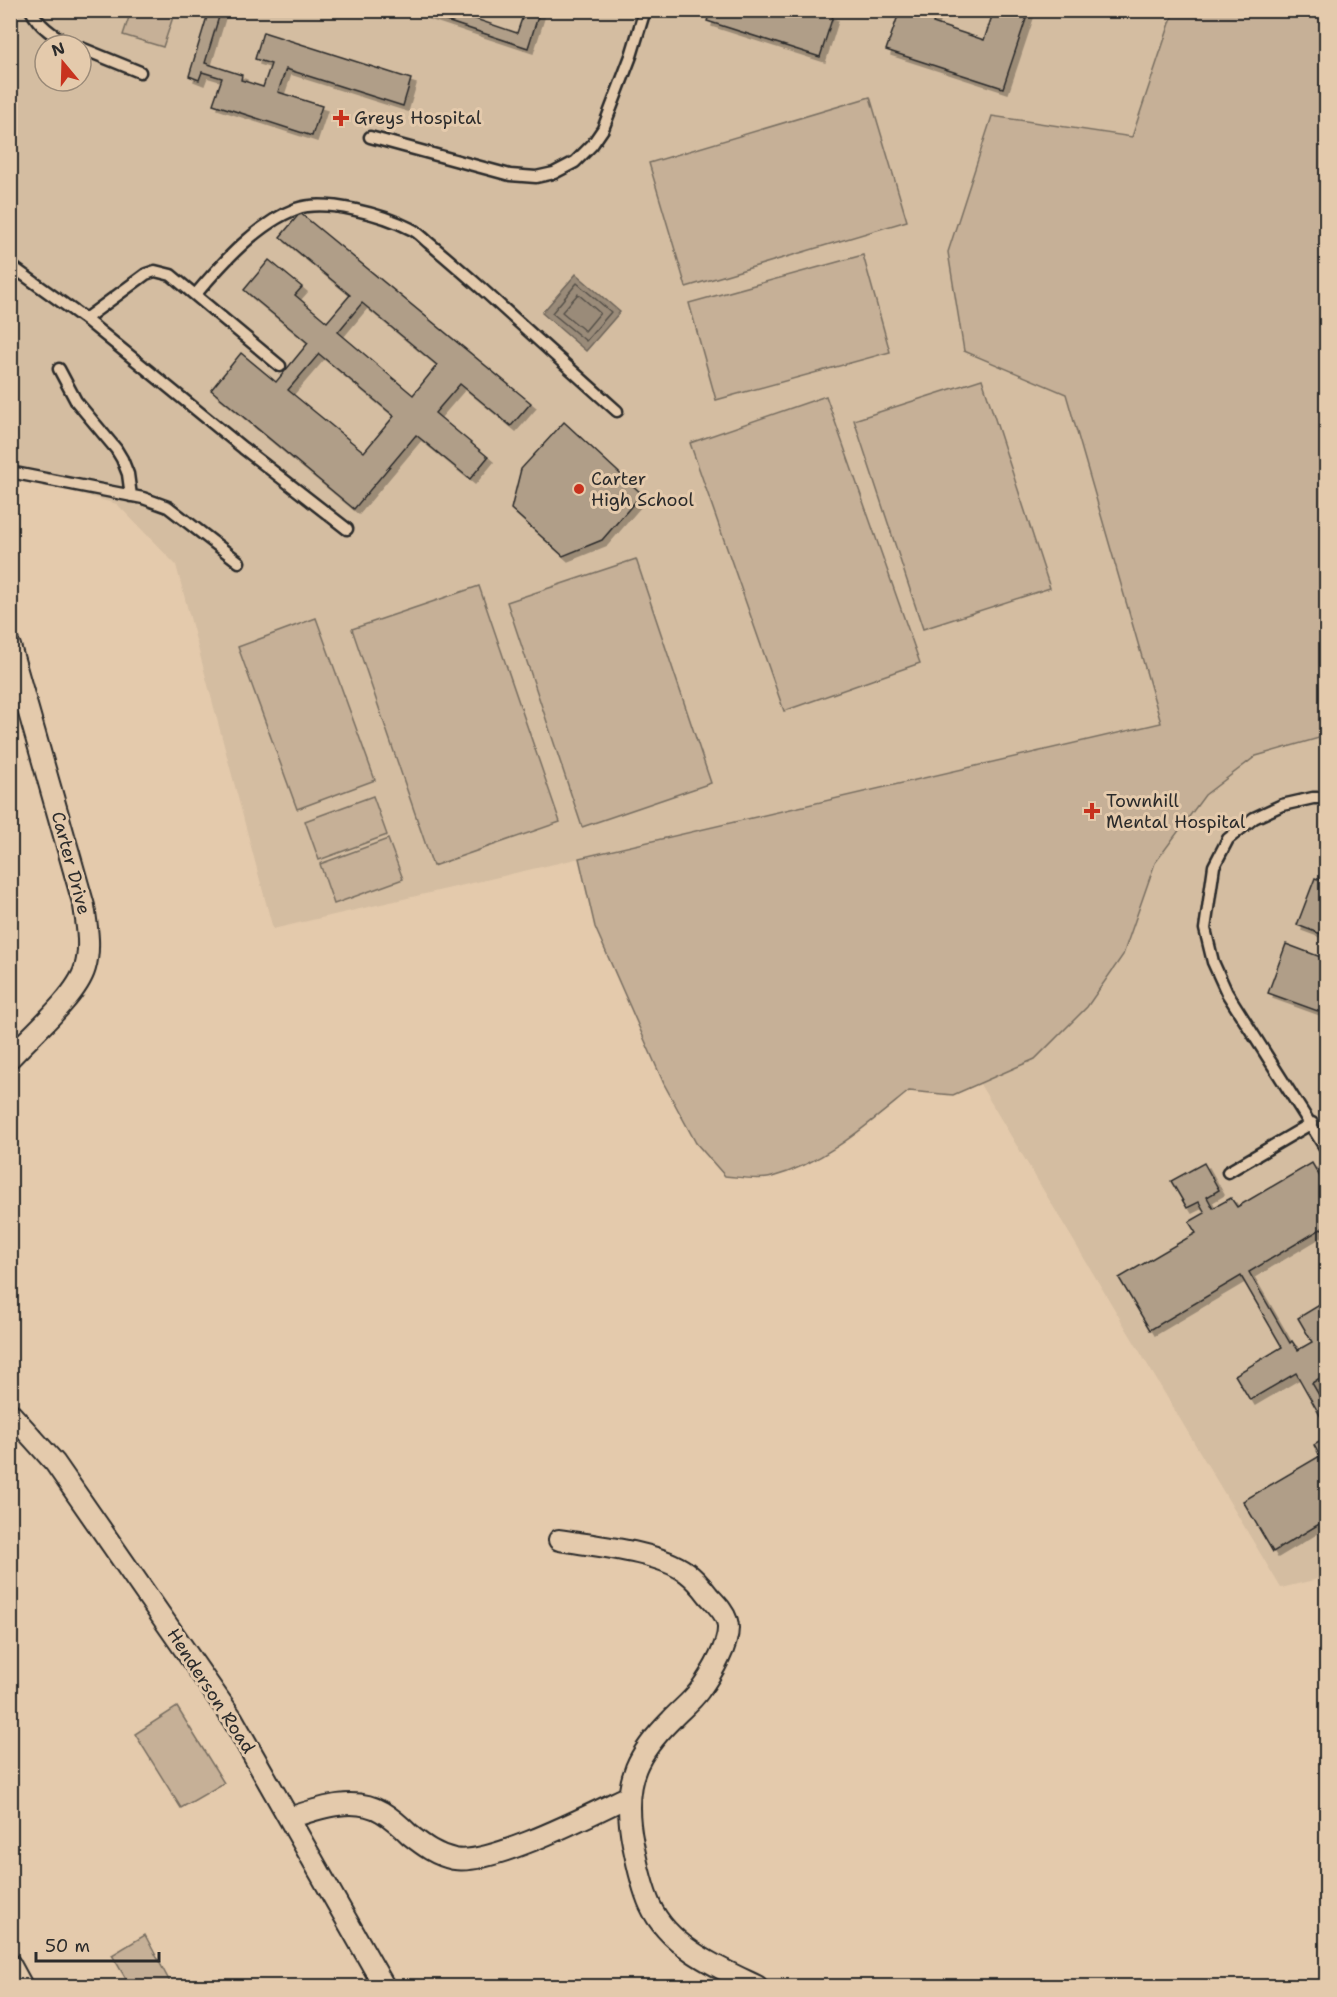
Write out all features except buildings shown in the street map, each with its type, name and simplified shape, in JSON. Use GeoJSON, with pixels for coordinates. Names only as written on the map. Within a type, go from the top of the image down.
{"type":"FeatureCollection","features":[{"type":"Feature","properties":{"kind":"street","name":"Carter Drive"},"geometry":{"type":"LineString","coordinates":[[10,646],[84,906],[88,950],[85,969],[72,993],[10,1058]]}},
{"type":"Feature","properties":{"kind":"street","name":"Henderson Road"},"geometry":{"type":"LineString","coordinates":[[10,1413],[55,1463],[225,1708],[384,1986]]}},
{"type":"Feature","properties":{"kind":"street"},"geometry":{"type":"LineString","coordinates":[[559,1540],[656,1558],[686,1572],[720,1609],[727,1620],[729,1629],[726,1640],[710,1676],[697,1694],[670,1720],[636,1767],[629,1796],[629,1824],[636,1859],[650,1906],[662,1924],[682,1944],[717,1967],[757,1986]]}},
{"type":"Feature","properties":{"kind":"street"},"geometry":{"type":"LineString","coordinates":[[289,1818],[339,1805],[364,1805],[382,1811],[422,1846],[456,1859],[481,1857],[524,1842],[561,1828],[629,1796]]}},
{"type":"Feature","properties":{"kind":"street"},"geometry":{"type":"LineString","coordinates":[[10,1964],[22,1986]]}},
{"type":"Feature","properties":{"kind":"lane"},"geometry":{"type":"LineString","coordinates":[[31,10],[37,22],[50,33]]}},
{"type":"Feature","properties":{"kind":"lane"},"geometry":{"type":"LineString","coordinates":[[370,137],[510,176],[536,177],[554,173],[575,162],[592,145],[603,129],[631,56],[645,10]]}},
{"type":"Feature","properties":{"kind":"lane"},"geometry":{"type":"LineString","coordinates":[[93,53],[140,72]]}},
{"type":"Feature","properties":{"kind":"lane"},"geometry":{"type":"LineString","coordinates":[[196,294],[231,255],[252,237],[281,216],[297,208],[315,204],[335,205],[384,218],[412,229],[450,260],[616,411]]}},
{"type":"Feature","properties":{"kind":"lane"},"geometry":{"type":"LineString","coordinates":[[10,265],[85,319],[346,529]]}},
{"type":"Feature","properties":{"kind":"lane"},"geometry":{"type":"LineString","coordinates":[[85,319],[147,274],[163,271],[171,274],[196,294],[280,366]]}},
{"type":"Feature","properties":{"kind":"lane"},"geometry":{"type":"LineString","coordinates":[[59,369],[76,401],[122,459],[128,474],[131,496]]}},
{"type":"Feature","properties":{"kind":"lane"},"geometry":{"type":"LineString","coordinates":[[10,472],[131,496],[168,507],[239,562]]}},
{"type":"Feature","properties":{"kind":"lane"},"geometry":{"type":"LineString","coordinates":[[1326,798],[1313,798],[1282,805],[1254,818],[1228,839],[1214,866],[1206,929],[1213,962],[1227,993],[1312,1123],[1326,1149]]}},
{"type":"Feature","properties":{"kind":"lane"},"geometry":{"type":"LineString","coordinates":[[1228,1172],[1312,1123]]}},
{"type":"Feature","properties":{"kind":"shaded area"},"geometry":{"type":"Polygon","coordinates":[[[10,11],[1326,11],[1326,1577],[1281,1588],[885,925],[853,795],[273,929],[176,565],[117,504],[11,475],[10,11]]]}},
{"type":"Feature","properties":{"kind":"shaded area"},"geometry":{"type":"Polygon","coordinates":[[[131,11],[175,11],[163,47],[123,35],[131,11]]]}},
{"type":"Feature","properties":{"kind":"shaded area","name":"Townhill Mental Hospital"},"geometry":{"type":"Polygon","coordinates":[[[1174,11],[1326,11],[1326,736],[1256,756],[1205,795],[1155,863],[1123,955],[1087,1007],[1035,1059],[953,1095],[909,1091],[845,1142],[791,1171],[761,1179],[725,1176],[696,1143],[664,1084],[595,927],[579,858],[1161,723],[1066,394],[964,351],[948,252],[992,116],[1132,137],[1174,11]]]}},
{"type":"Feature","properties":{"kind":"shaded area"},"geometry":{"type":"Polygon","coordinates":[[[870,97],[907,221],[686,287],[649,163],[870,97]]]}},
{"type":"Feature","properties":{"kind":"shaded area"},"geometry":{"type":"Polygon","coordinates":[[[863,255],[890,352],[716,400],[689,303],[863,255]]]}},
{"type":"Feature","properties":{"kind":"shaded area"},"geometry":{"type":"Polygon","coordinates":[[[982,379],[1050,588],[923,629],[854,420],[982,379]]]}},
{"type":"Feature","properties":{"kind":"shaded area"},"geometry":{"type":"Polygon","coordinates":[[[826,396],[920,663],[784,711],[690,443],[826,396]]]}},
{"type":"Feature","properties":{"kind":"shaded area"},"geometry":{"type":"Polygon","coordinates":[[[636,559],[711,783],[582,827],[507,602],[636,559]]]}},
{"type":"Feature","properties":{"kind":"shaded area"},"geometry":{"type":"Polygon","coordinates":[[[479,586],[560,822],[433,866],[352,629],[479,586]]]}},
{"type":"Feature","properties":{"kind":"shaded area"},"geometry":{"type":"Polygon","coordinates":[[[316,618],[375,780],[297,809],[238,647],[316,618]]]}},
{"type":"Feature","properties":{"kind":"shaded area"},"geometry":{"type":"Polygon","coordinates":[[[373,796],[387,835],[319,860],[305,821],[373,796]]]}},
{"type":"Feature","properties":{"kind":"shaded area"},"geometry":{"type":"Polygon","coordinates":[[[388,839],[403,879],[334,904],[320,864],[388,839]]]}},
{"type":"Feature","properties":{"kind":"shaded area"},"geometry":{"type":"Polygon","coordinates":[[[177,1707],[224,1783],[181,1808],[135,1734],[177,1707]]]}},
{"type":"Feature","properties":{"kind":"shaded area"},"geometry":{"type":"Polygon","coordinates":[[[145,1935],[172,1986],[130,1986],[112,1955],[145,1935]]]}},
{"type":"Feature","properties":{"kind":"water"},"geometry":{"type":"Polygon","coordinates":[[[576,274],[620,312],[586,351],[542,313],[576,274]]]}},
{"type":"Feature","properties":{"kind":"place","name":"Greys Hospital"},"geometry":{"type":"Point","coordinates":[341,118]}},
{"type":"Feature","properties":{"kind":"place","name":"Carter High School"},"geometry":{"type":"Point","coordinates":[579,489]}},
{"type":"Feature","properties":{"kind":"place","name":"Townhill Mental Hospital"},"geometry":{"type":"Point","coordinates":[1092,811]}}]}
